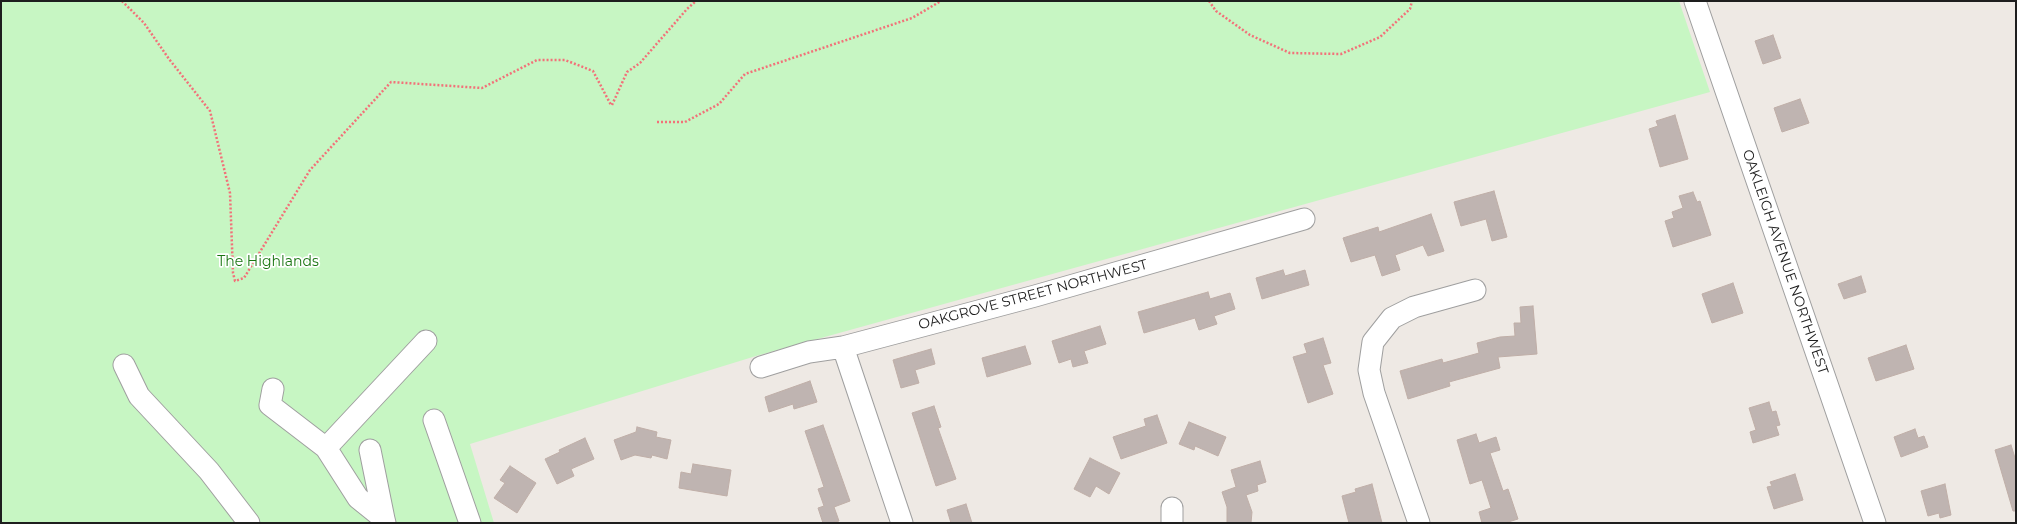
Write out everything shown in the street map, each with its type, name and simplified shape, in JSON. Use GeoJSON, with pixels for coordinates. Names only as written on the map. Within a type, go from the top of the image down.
{"type":"FeatureCollection","features":[{"type":"Feature","properties":{"kind":"street","name":"OAKLEIGH AVENUE NORTHWEST"},"geometry":{"type":"LineString","coordinates":[[1695,1],[1875,523]]}},
{"type":"Feature","properties":{"kind":"street","name":"OAKGROVE STREET NORTHWEST"},"geometry":{"type":"LineString","coordinates":[[761,367],[809,352],[843,347],[1035,296],[1304,219]]}},
{"type":"Feature","properties":{"kind":"street"},"geometry":{"type":"LineString","coordinates":[[1419,523],[1374,393],[1369,370],[1373,342],[1392,318],[1414,307],[1475,290]]}},
{"type":"Feature","properties":{"kind":"street"},"geometry":{"type":"LineString","coordinates":[[326,448],[426,341]]}},
{"type":"Feature","properties":{"kind":"street"},"geometry":{"type":"LineString","coordinates":[[843,347],[902,523]]}},
{"type":"Feature","properties":{"kind":"street"},"geometry":{"type":"LineString","coordinates":[[124,365],[139,396],[209,471],[249,523]]}},
{"type":"Feature","properties":{"kind":"street"},"geometry":{"type":"LineString","coordinates":[[273,389],[270,405],[326,448],[358,498],[384,521]]}},
{"type":"Feature","properties":{"kind":"street"},"geometry":{"type":"LineString","coordinates":[[434,420],[470,523]]}},
{"type":"Feature","properties":{"kind":"street"},"geometry":{"type":"LineString","coordinates":[[370,450],[384,521]]}},
{"type":"Feature","properties":{"kind":"path"},"geometry":{"type":"LineString","coordinates":[[122,1],[144,23],[169,59],[210,111],[230,194],[233,273],[236,281],[244,278],[310,170],[391,82],[482,88],[537,60],[565,60],[593,71],[611,105],[627,72],[640,63],[687,9],[696,1]]}},
{"type":"Feature","properties":{"kind":"path"},"geometry":{"type":"LineString","coordinates":[[657,122],[685,122],[719,104],[745,74],[912,18],[941,1]]}},
{"type":"Feature","properties":{"kind":"path"},"geometry":{"type":"LineString","coordinates":[[1208,1],[1216,11],[1250,35],[1290,53],[1334,54],[1341,54],[1380,37],[1410,9],[1412,1]]}},
{"type":"Feature","properties":{"kind":"green space","name":"The Highlands"},"geometry":{"type":"Polygon","coordinates":[[[1,1],[1679,1],[1710,92],[756,356],[470,444],[494,523],[1,523],[1,1]]]}},
{"type":"Feature","properties":{"kind":"building"},"geometry":{"type":"Polygon","coordinates":[[[1773,35],[1781,58],[1763,64],[1755,41],[1773,35]]]}},
{"type":"Feature","properties":{"kind":"building"},"geometry":{"type":"Polygon","coordinates":[[[1800,99],[1809,123],[1782,132],[1774,108],[1800,99]]]}},
{"type":"Feature","properties":{"kind":"building"},"geometry":{"type":"Polygon","coordinates":[[[1675,115],[1688,159],[1660,167],[1649,129],[1658,126],[1656,121],[1675,115]]]}},
{"type":"Feature","properties":{"kind":"building"},"geometry":{"type":"Polygon","coordinates":[[[1494,191],[1507,237],[1492,241],[1486,219],[1461,226],[1454,202],[1494,191]]]}},
{"type":"Feature","properties":{"kind":"building"},"geometry":{"type":"Polygon","coordinates":[[[1693,192],[1697,202],[1700,201],[1711,235],[1673,247],[1665,221],[1674,218],[1672,212],[1683,208],[1679,196],[1693,192]]]}},
{"type":"Feature","properties":{"kind":"building"},"geometry":{"type":"Polygon","coordinates":[[[1431,214],[1444,251],[1428,256],[1423,245],[1395,255],[1400,270],[1382,276],[1375,255],[1351,262],[1343,238],[1378,227],[1379,232],[1431,214]]]}},
{"type":"Feature","properties":{"kind":"building"},"geometry":{"type":"Polygon","coordinates":[[[1283,270],[1285,276],[1305,270],[1309,285],[1262,299],[1256,278],[1283,270]]]}},
{"type":"Feature","properties":{"kind":"building"},"geometry":{"type":"Polygon","coordinates":[[[1861,276],[1866,292],[1844,299],[1838,284],[1861,276]]]}},
{"type":"Feature","properties":{"kind":"building"},"geometry":{"type":"Polygon","coordinates":[[[1733,283],[1743,313],[1712,323],[1702,294],[1733,283]]]}},
{"type":"Feature","properties":{"kind":"building"},"geometry":{"type":"Polygon","coordinates":[[[1208,292],[1210,299],[1230,293],[1235,309],[1214,316],[1217,324],[1199,330],[1195,318],[1144,333],[1138,312],[1208,292]]]}},
{"type":"Feature","properties":{"kind":"building"},"geometry":{"type":"Polygon","coordinates":[[[1533,306],[1537,354],[1498,357],[1500,368],[1449,382],[1450,386],[1408,399],[1400,371],[1442,359],[1443,363],[1479,353],[1477,343],[1500,337],[1515,336],[1514,323],[1521,323],[1520,307],[1533,306]]]}},
{"type":"Feature","properties":{"kind":"building"},"geometry":{"type":"Polygon","coordinates":[[[1100,326],[1106,344],[1084,351],[1088,363],[1073,367],[1071,359],[1059,363],[1052,341],[1100,326]]]}},
{"type":"Feature","properties":{"kind":"building"},"geometry":{"type":"Polygon","coordinates":[[[1323,338],[1331,363],[1323,365],[1333,394],[1308,403],[1293,357],[1307,353],[1304,344],[1323,338]]]}},
{"type":"Feature","properties":{"kind":"building"},"geometry":{"type":"Polygon","coordinates":[[[1906,345],[1914,369],[1876,381],[1868,358],[1906,345]]]}},
{"type":"Feature","properties":{"kind":"building"},"geometry":{"type":"Polygon","coordinates":[[[1025,346],[1031,364],[987,377],[982,358],[1025,346]]]}},
{"type":"Feature","properties":{"kind":"building"},"geometry":{"type":"Polygon","coordinates":[[[931,349],[935,364],[915,370],[919,383],[901,388],[893,360],[931,349]]]}},
{"type":"Feature","properties":{"kind":"building"},"geometry":{"type":"Polygon","coordinates":[[[810,381],[817,402],[794,409],[793,404],[769,412],[765,397],[810,381]]]}},
{"type":"Feature","properties":{"kind":"building"},"geometry":{"type":"Polygon","coordinates":[[[1769,402],[1772,412],[1776,411],[1780,425],[1776,426],[1779,435],[1753,443],[1750,432],[1756,430],[1749,408],[1769,402]]]}},
{"type":"Feature","properties":{"kind":"building"},"geometry":{"type":"Polygon","coordinates":[[[934,406],[941,427],[938,428],[956,479],[936,486],[912,413],[934,406]]]}},
{"type":"Feature","properties":{"kind":"building"},"geometry":{"type":"Polygon","coordinates":[[[1157,415],[1167,443],[1121,459],[1113,437],[1146,426],[1144,419],[1157,415]]]}},
{"type":"Feature","properties":{"kind":"building"},"geometry":{"type":"Polygon","coordinates":[[[1189,422],[1226,437],[1218,456],[1195,446],[1194,450],[1179,444],[1189,422]]]}},
{"type":"Feature","properties":{"kind":"building"},"geometry":{"type":"Polygon","coordinates":[[[823,425],[850,501],[834,507],[839,521],[831,523],[823,523],[818,508],[824,506],[818,489],[824,487],[805,431],[823,425]]]}},
{"type":"Feature","properties":{"kind":"building"},"geometry":{"type":"Polygon","coordinates":[[[637,427],[657,432],[656,437],[671,440],[667,459],[652,455],[651,458],[635,455],[621,460],[614,440],[636,432],[637,427]]]}},
{"type":"Feature","properties":{"kind":"building"},"geometry":{"type":"Polygon","coordinates":[[[1915,429],[1918,438],[1924,436],[1928,447],[1901,457],[1894,437],[1915,429]]]}},
{"type":"Feature","properties":{"kind":"building"},"geometry":{"type":"Polygon","coordinates":[[[1476,434],[1479,443],[1496,437],[1500,450],[1490,453],[1503,491],[1508,489],[1518,519],[1505,523],[1482,523],[1479,512],[1491,508],[1482,480],[1470,484],[1457,440],[1476,434]]]}},
{"type":"Feature","properties":{"kind":"building"},"geometry":{"type":"Polygon","coordinates":[[[585,438],[594,459],[571,469],[574,476],[557,484],[545,459],[560,452],[559,450],[585,438]]]}},
{"type":"Feature","properties":{"kind":"building"},"geometry":{"type":"Polygon","coordinates":[[[2011,445],[2016,461],[2016,511],[2013,511],[1995,450],[2011,445]]]}},
{"type":"Feature","properties":{"kind":"building"},"geometry":{"type":"Polygon","coordinates":[[[1090,458],[1120,473],[1109,494],[1096,486],[1090,497],[1074,489],[1090,458]]]}},
{"type":"Feature","properties":{"kind":"building"},"geometry":{"type":"Polygon","coordinates":[[[1260,461],[1266,482],[1257,485],[1258,491],[1246,495],[1252,512],[1251,523],[1227,523],[1227,507],[1222,492],[1236,487],[1231,470],[1260,461]]]}},
{"type":"Feature","properties":{"kind":"building"},"geometry":{"type":"Polygon","coordinates":[[[693,464],[731,470],[727,496],[679,488],[681,472],[691,474],[693,464]]]}},
{"type":"Feature","properties":{"kind":"building"},"geometry":{"type":"Polygon","coordinates":[[[510,466],[536,483],[517,513],[494,498],[505,483],[500,480],[510,466]]]}},
{"type":"Feature","properties":{"kind":"building"},"geometry":{"type":"Polygon","coordinates":[[[1795,474],[1803,500],[1774,509],[1767,487],[1772,486],[1770,482],[1795,474]]]}},
{"type":"Feature","properties":{"kind":"building"},"geometry":{"type":"Polygon","coordinates":[[[1372,484],[1382,523],[1349,523],[1342,496],[1356,492],[1355,489],[1372,484]]]}},
{"type":"Feature","properties":{"kind":"building"},"geometry":{"type":"Polygon","coordinates":[[[1945,484],[1951,515],[1940,518],[1939,513],[1928,516],[1921,491],[1945,484]]]}},
{"type":"Feature","properties":{"kind":"building"},"geometry":{"type":"Polygon","coordinates":[[[966,504],[972,523],[951,523],[947,510],[966,504]]]}}]}
